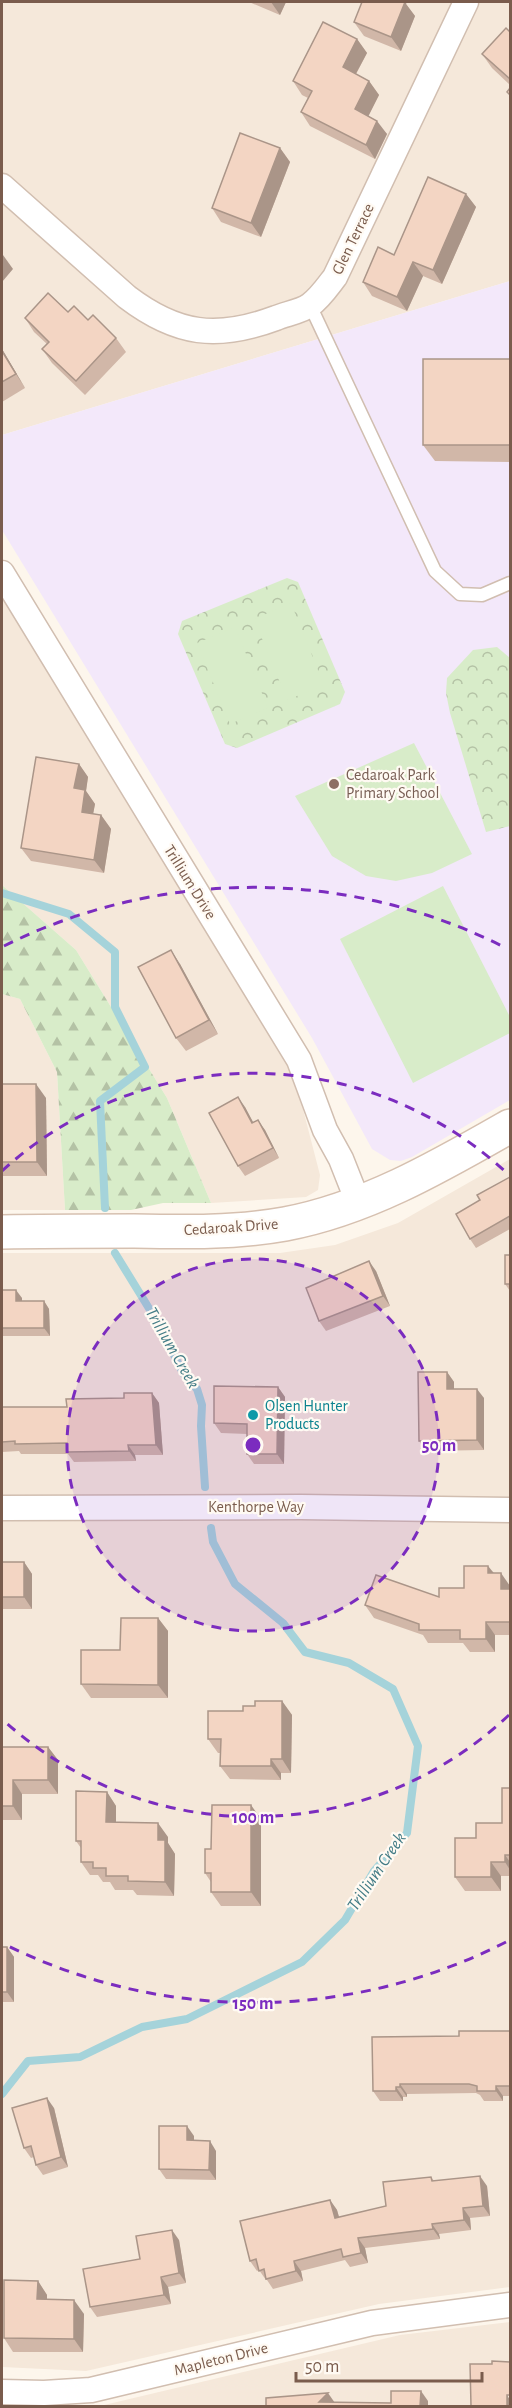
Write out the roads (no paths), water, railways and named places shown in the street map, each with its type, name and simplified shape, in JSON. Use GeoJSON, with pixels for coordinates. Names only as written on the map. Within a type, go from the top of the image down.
{"type":"FeatureCollection","features":[{"type":"Feature","properties":{"kind":"street","name":"Glen Terrace"},"geometry":{"type":"LineString","coordinates":[[2,186],[127,297],[146,311],[167,322],[190,328],[230,331],[249,328],[310,305],[335,277],[466,2]]}},
{"type":"Feature","properties":{"kind":"street","name":"Trillium Drive"},"geometry":{"type":"LineString","coordinates":[[2,573],[299,1060],[325,1130],[344,1166],[358,1202]]}},
{"type":"Feature","properties":{"kind":"street","name":"Cedaroak Drive"},"geometry":{"type":"LineString","coordinates":[[2,1232],[235,1230],[286,1223],[358,1202],[454,1158],[510,1126]]}},
{"type":"Feature","properties":{"kind":"street","name":"Kenthorpe Way"},"geometry":{"type":"LineString","coordinates":[[2,1508],[301,1507],[510,1510]]}},
{"type":"Feature","properties":{"kind":"street","name":"Mapleton Drive"},"geometry":{"type":"LineString","coordinates":[[2,2392],[44,2393],[91,2390],[372,2323],[510,2305]]}},
{"type":"Feature","properties":{"kind":"lane"},"geometry":{"type":"LineString","coordinates":[[310,305],[435,571],[460,594],[482,595],[510,582]]}},
{"type":"Feature","properties":{"kind":"waterway","name":"Trillium Creek"},"geometry":{"type":"LineString","coordinates":[[2,893],[69,914],[115,952],[115,1007],[145,1067],[100,1101],[105,1208]]}},
{"type":"Feature","properties":{"kind":"waterway","name":"Trillium Creek"},"geometry":{"type":"LineString","coordinates":[[115,1253],[158,1323],[183,1373],[197,1389],[202,1405],[205,1487]]}},
{"type":"Feature","properties":{"kind":"waterway","name":"Trillium Creek"},"geometry":{"type":"LineString","coordinates":[[2,2094],[28,2061],[80,2057],[142,2027],[187,2019],[302,1962],[345,1920],[374,1871],[407,1833],[418,1746],[393,1689],[349,1663],[305,1652],[283,1623],[235,1584],[213,1542],[211,1528]]}},
{"type":"Feature","properties":{"kind":"place","name":"Cedaroak Park Primary School"},"geometry":{"type":"Point","coordinates":[334,784]}},
{"type":"Feature","properties":{"kind":"place","name":"Olsen Hunter Products"},"geometry":{"type":"Point","coordinates":[253,1415]}}]}
